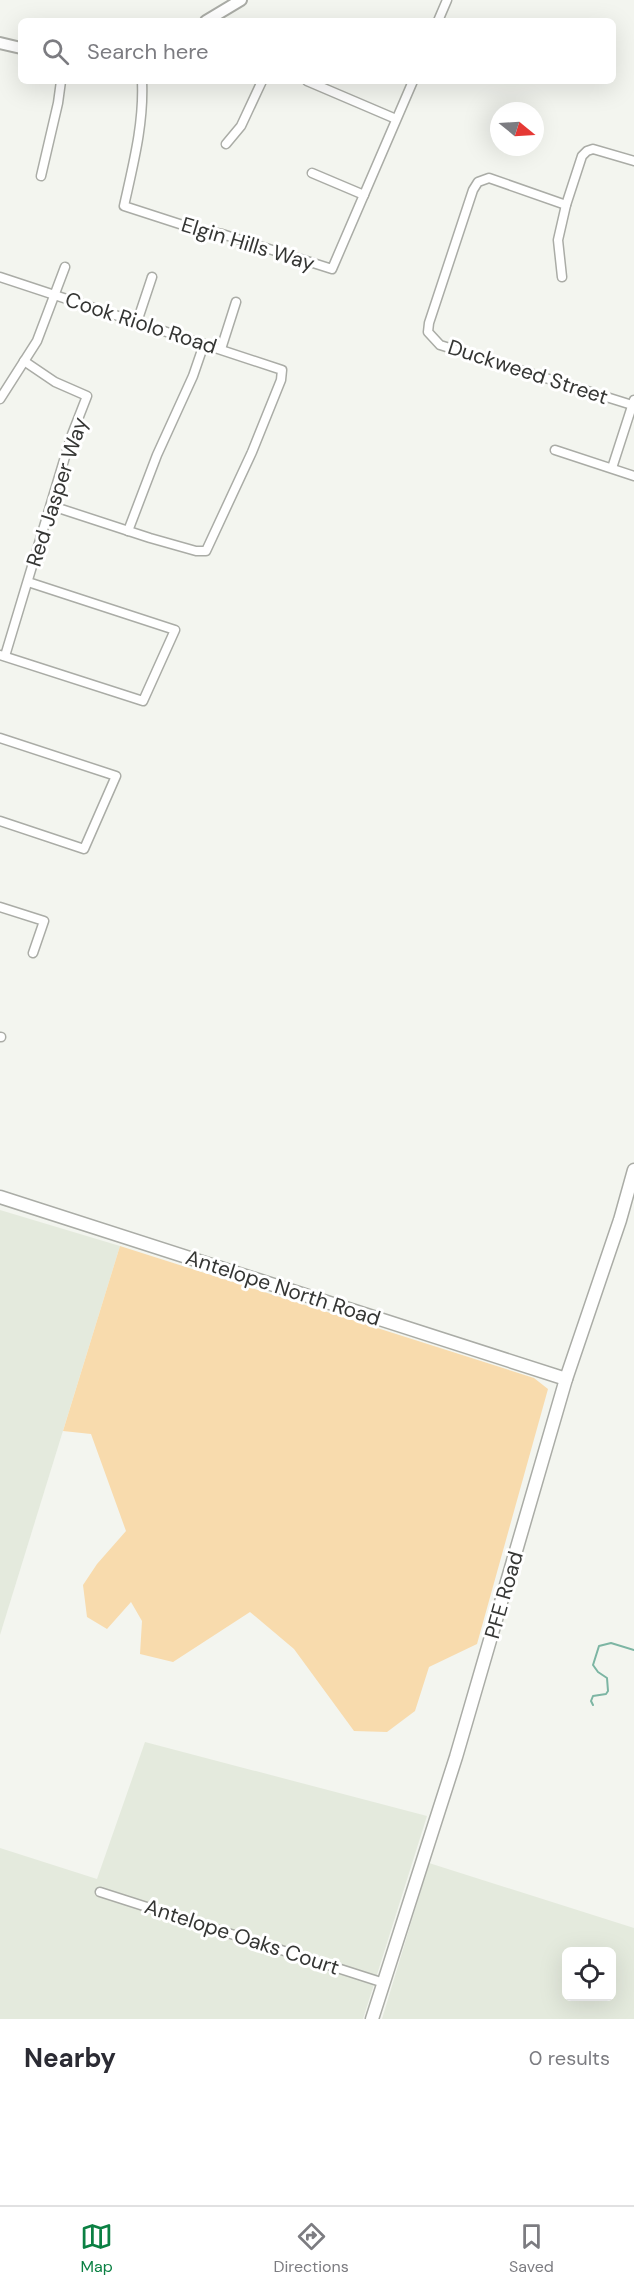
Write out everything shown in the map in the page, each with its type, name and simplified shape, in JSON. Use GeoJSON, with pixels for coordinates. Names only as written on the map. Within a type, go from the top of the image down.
{"type":"FeatureCollection","features":[{"type":"Feature","properties":{"kind":"main road","name":"PFE Road"},"geometry":{"type":"LineString","coordinates":[[372,2019],[486,1657],[566,1379],[598,1287],[634,1170]]}},
{"type":"Feature","properties":{"kind":"main road","name":"Antelope North Road"},"geometry":{"type":"LineString","coordinates":[[0,1197],[566,1379]]}},
{"type":"Feature","properties":{"kind":"street"},"geometry":{"type":"LineString","coordinates":[[219,18],[241,0]]}},
{"type":"Feature","properties":{"kind":"street"},"geometry":{"type":"LineString","coordinates":[[439,18],[447,0]]}},
{"type":"Feature","properties":{"kind":"street"},"geometry":{"type":"LineString","coordinates":[[0,43],[18,47]]}},
{"type":"Feature","properties":{"kind":"street"},"geometry":{"type":"LineString","coordinates":[[42,176],[60,84]]}},
{"type":"Feature","properties":{"kind":"street","name":"Elgin Hills Way"},"geometry":{"type":"LineString","coordinates":[[142,84],[139,138],[124,206],[332,269],[412,84]]}},
{"type":"Feature","properties":{"kind":"street"},"geometry":{"type":"LineString","coordinates":[[226,144],[241,126],[261,84]]}},
{"type":"Feature","properties":{"kind":"street"},"geometry":{"type":"LineString","coordinates":[[325,85],[396,119]]}},
{"type":"Feature","properties":{"kind":"street"},"geometry":{"type":"LineString","coordinates":[[562,277],[558,240],[579,164],[587,151],[602,150],[634,160]]}},
{"type":"Feature","properties":{"kind":"street"},"geometry":{"type":"LineString","coordinates":[[312,172],[364,195]]}},
{"type":"Feature","properties":{"kind":"street","name":"Duckweed Street"},"geometry":{"type":"LineString","coordinates":[[566,205],[489,178],[478,182],[469,201],[428,332],[440,345],[633,402]]}},
{"type":"Feature","properties":{"kind":"street"},"geometry":{"type":"LineString","coordinates":[[0,399],[37,341],[65,267]]}},
{"type":"Feature","properties":{"kind":"street","name":"Cook Riolo Road"},"geometry":{"type":"LineString","coordinates":[[0,277],[282,370],[281,380],[252,452],[206,551],[196,551],[128,531]]}},
{"type":"Feature","properties":{"kind":"street"},"geometry":{"type":"LineString","coordinates":[[137,322],[152,278]]}},
{"type":"Feature","properties":{"kind":"street"},"geometry":{"type":"LineString","coordinates":[[221,349],[236,302]]}},
{"type":"Feature","properties":{"kind":"street"},"geometry":{"type":"LineString","coordinates":[[52,506],[128,531],[157,455],[193,376],[204,344]]}},
{"type":"Feature","properties":{"kind":"street","name":"Red Jasper Way"},"geometry":{"type":"LineString","coordinates":[[2,655],[52,506],[71,436],[87,396],[55,382],[24,361]]}},
{"type":"Feature","properties":{"kind":"street"},"geometry":{"type":"LineString","coordinates":[[612,468],[633,402]]}},
{"type":"Feature","properties":{"kind":"street"},"geometry":{"type":"LineString","coordinates":[[555,450],[634,476]]}},
{"type":"Feature","properties":{"kind":"street"},"geometry":{"type":"LineString","coordinates":[[2,655],[143,701],[175,630],[28,582]]}},
{"type":"Feature","properties":{"kind":"street"},"geometry":{"type":"LineString","coordinates":[[0,738],[116,776],[84,849],[0,821]]}},
{"type":"Feature","properties":{"kind":"street"},"geometry":{"type":"LineString","coordinates":[[0,907],[44,921],[33,953]]}},
{"type":"Feature","properties":{"kind":"street","name":"Antelope Oaks Court"},"geometry":{"type":"LineString","coordinates":[[100,1892],[384,1983]]}},
{"type":"Feature","properties":{"kind":"shaded area"},"geometry":{"type":"Polygon","coordinates":[[[0,1210],[120,1246],[0,1635],[0,1210]]]}},
{"type":"Feature","properties":{"kind":"shaded area"},"geometry":{"type":"Polygon","coordinates":[[[120,1246],[534,1378],[548,1389],[477,1644],[429,1667],[415,1711],[387,1732],[354,1731],[294,1649],[250,1612],[173,1662],[140,1654],[142,1621],[131,1602],[107,1629],[87,1617],[83,1585],[97,1564],[126,1531],[91,1434],[63,1431],[120,1246]]]}},
{"type":"Feature","properties":{"kind":"shaded area"},"geometry":{"type":"Polygon","coordinates":[[[145,1742],[427,1816],[363,2019],[0,2019],[0,1848],[97,1879],[145,1742]]]}},
{"type":"Feature","properties":{"kind":"shaded area"},"geometry":{"type":"Polygon","coordinates":[[[429,1863],[634,1928],[634,2019],[382,2019],[429,1863]]]}},
{"type":"Feature","properties":{"kind":"waterway"},"geometry":{"type":"LineString","coordinates":[[593,1705],[591,1701],[593,1696],[606,1694],[608,1691],[607,1678],[593,1665],[599,1646],[611,1643],[634,1650]]}}]}
